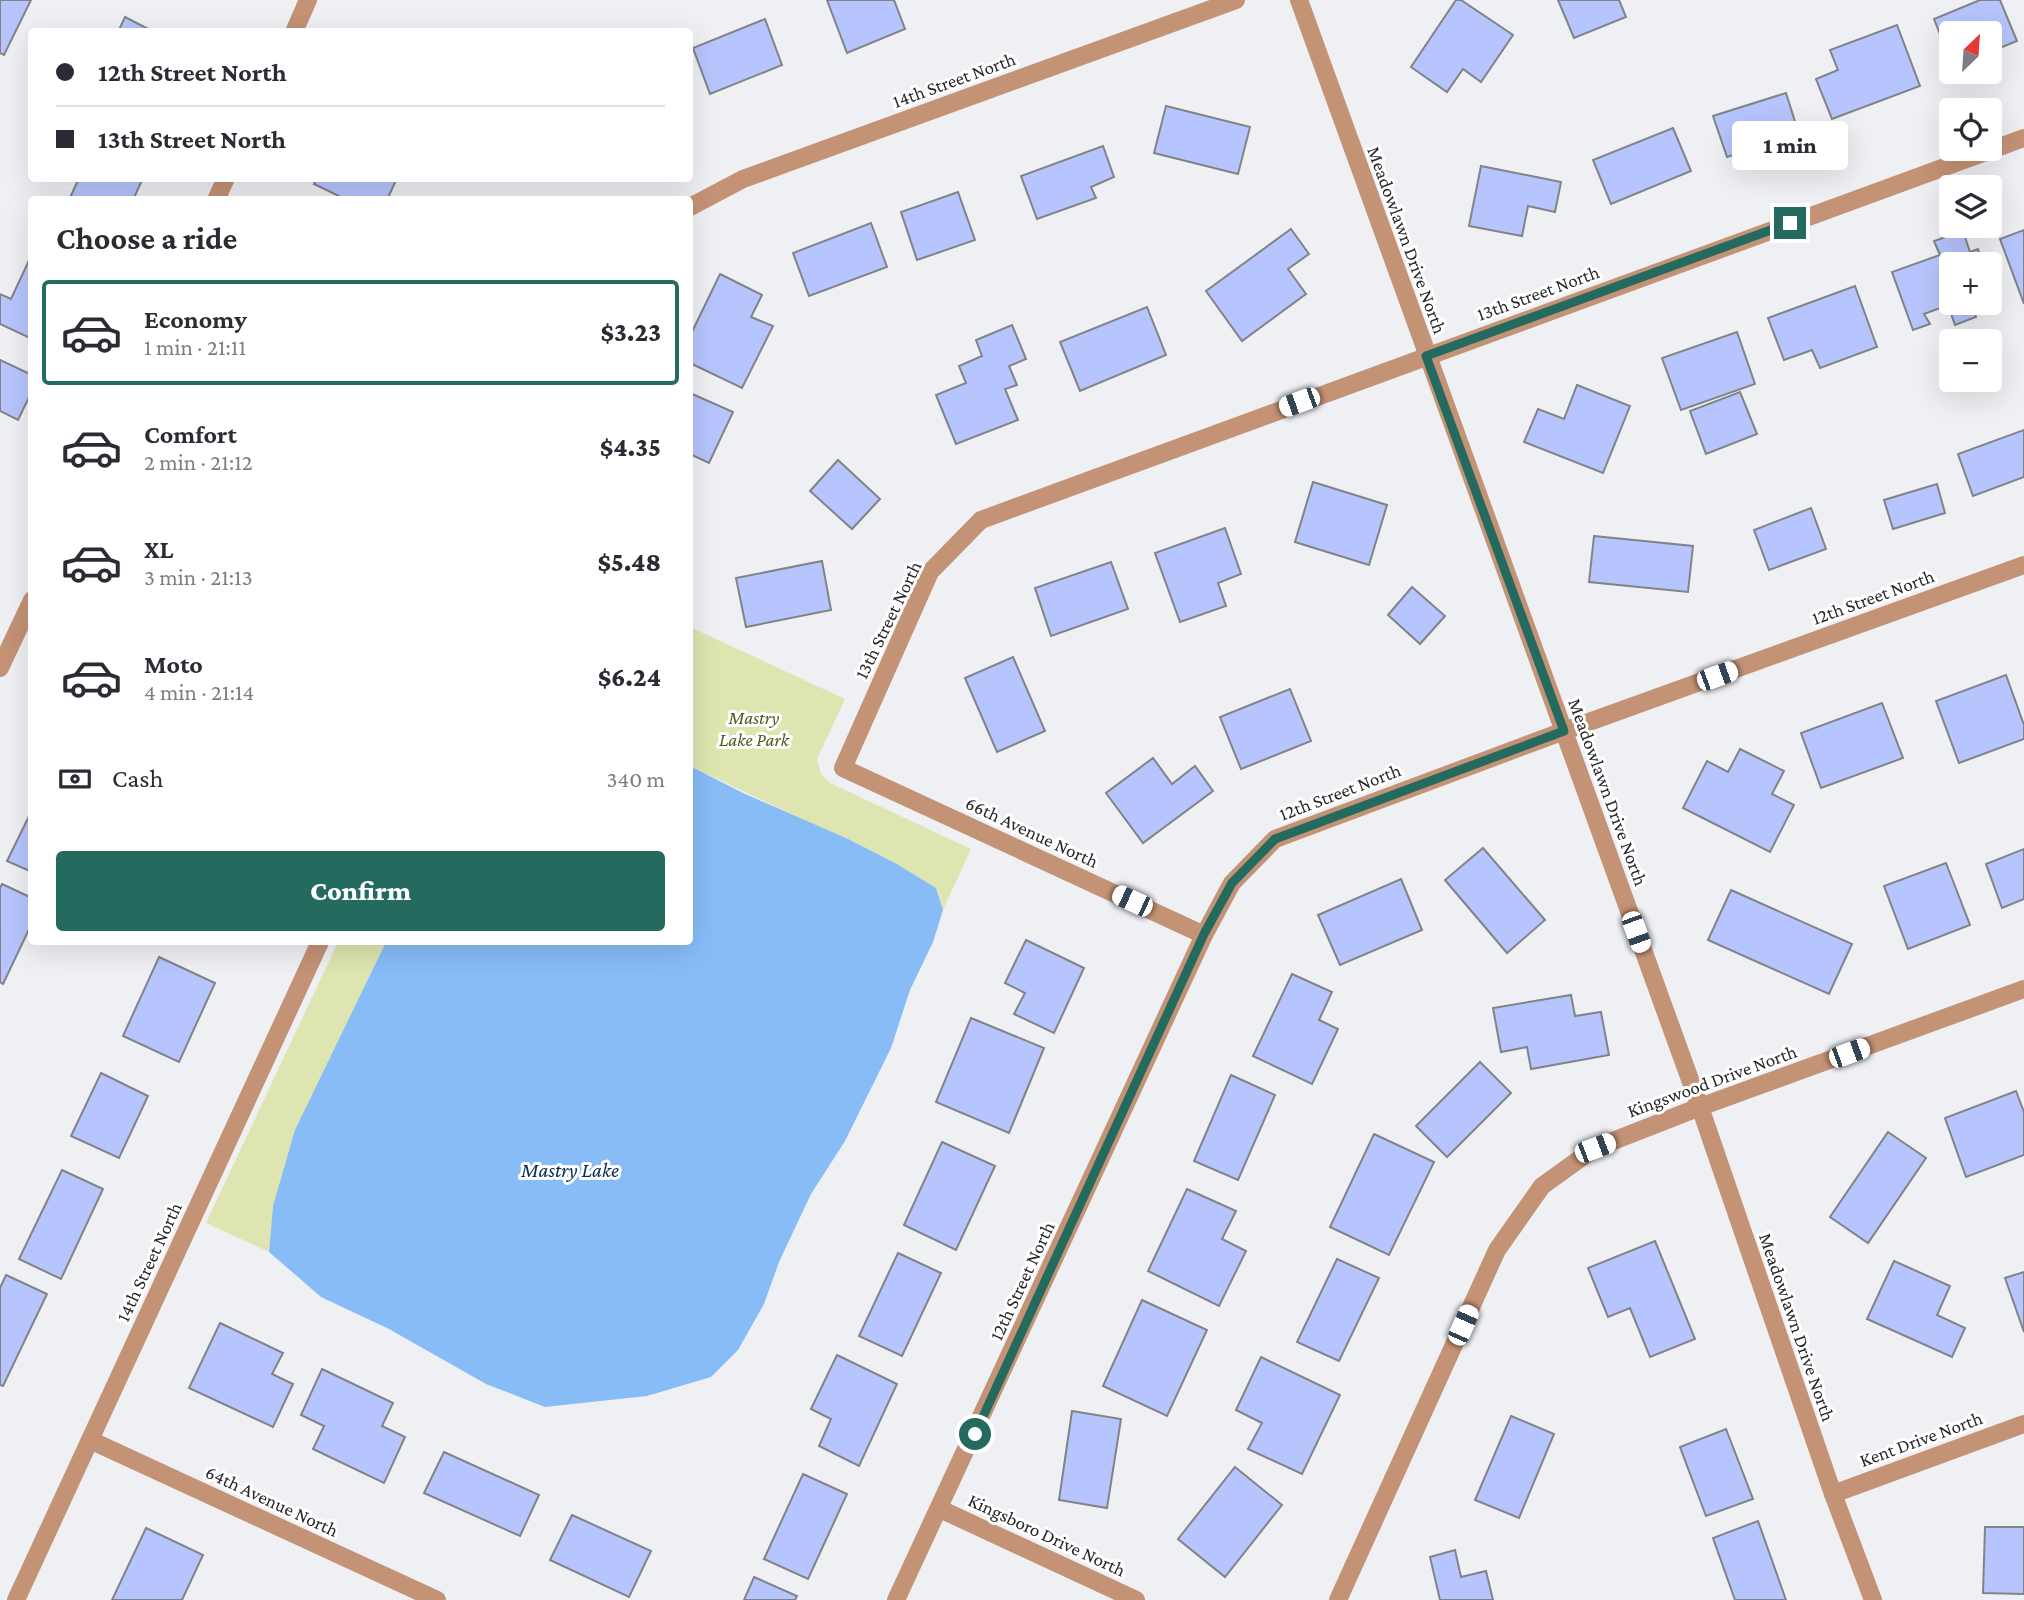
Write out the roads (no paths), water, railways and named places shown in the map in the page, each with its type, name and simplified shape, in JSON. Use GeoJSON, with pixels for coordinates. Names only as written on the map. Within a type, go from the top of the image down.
{"type":"FeatureCollection","features":[{"type":"Feature","properties":{"kind":"street"},"geometry":{"type":"LineString","coordinates":[[296,28],[308,0]]}},
{"type":"Feature","properties":{"kind":"street","name":"14th Street North"},"geometry":{"type":"LineString","coordinates":[[693,205],[743,179],[1236,0]]}},
{"type":"Feature","properties":{"kind":"street","name":"Meadowlawn Drive North"},"geometry":{"type":"LineString","coordinates":[[1299,0],[1700,1107],[1833,1494],[1873,1600]]}},
{"type":"Feature","properties":{"kind":"street","name":"13th Street North"},"geometry":{"type":"LineString","coordinates":[[843,768],[930,572],[981,520],[2024,138]]}},
{"type":"Feature","properties":{"kind":"street","name":"12th Street North"},"geometry":{"type":"LineString","coordinates":[[896,1600],[1204,934],[1232,883],[1275,839],[1564,731],[2024,565]]}},
{"type":"Feature","properties":{"kind":"street"},"geometry":{"type":"LineString","coordinates":[[0,668],[28,608]]}},
{"type":"Feature","properties":{"kind":"street","name":"66th Avenue North"},"geometry":{"type":"LineString","coordinates":[[843,768],[1204,934]]}},
{"type":"Feature","properties":{"kind":"street","name":"14th Street North"},"geometry":{"type":"LineString","coordinates":[[16,1600],[319,945]]}},
{"type":"Feature","properties":{"kind":"street","name":"Kingswood Drive North"},"geometry":{"type":"LineString","coordinates":[[1338,1600],[1497,1250],[1542,1186],[1595,1148],[2024,989]]}},
{"type":"Feature","properties":{"kind":"street","name":"Kent Drive North"},"geometry":{"type":"LineString","coordinates":[[1833,1494],[2024,1424]]}},
{"type":"Feature","properties":{"kind":"street","name":"64th Avenue North"},"geometry":{"type":"LineString","coordinates":[[90,1440],[437,1600]]}},
{"type":"Feature","properties":{"kind":"street","name":"Kingsboro Drive North"},"geometry":{"type":"LineString","coordinates":[[940,1509],[1136,1600]]}},
{"type":"Feature","properties":{"kind":"water","name":"Mastry Lake"},"geometry":{"type":"Polygon","coordinates":[[[693,768],[743,793],[848,839],[936,888],[943,910],[933,942],[910,990],[891,1048],[845,1141],[811,1194],[779,1262],[764,1304],[738,1350],[711,1377],[647,1396],[545,1407],[486,1384],[389,1329],[321,1297],[269,1252],[273,1206],[295,1130],[385,945],[693,945],[693,768]]]}},
{"type":"Feature","properties":{"kind":"park label","name":"Mastry Lake Park"},"geometry":{"type":"Point","coordinates":[754,728]}}]}
